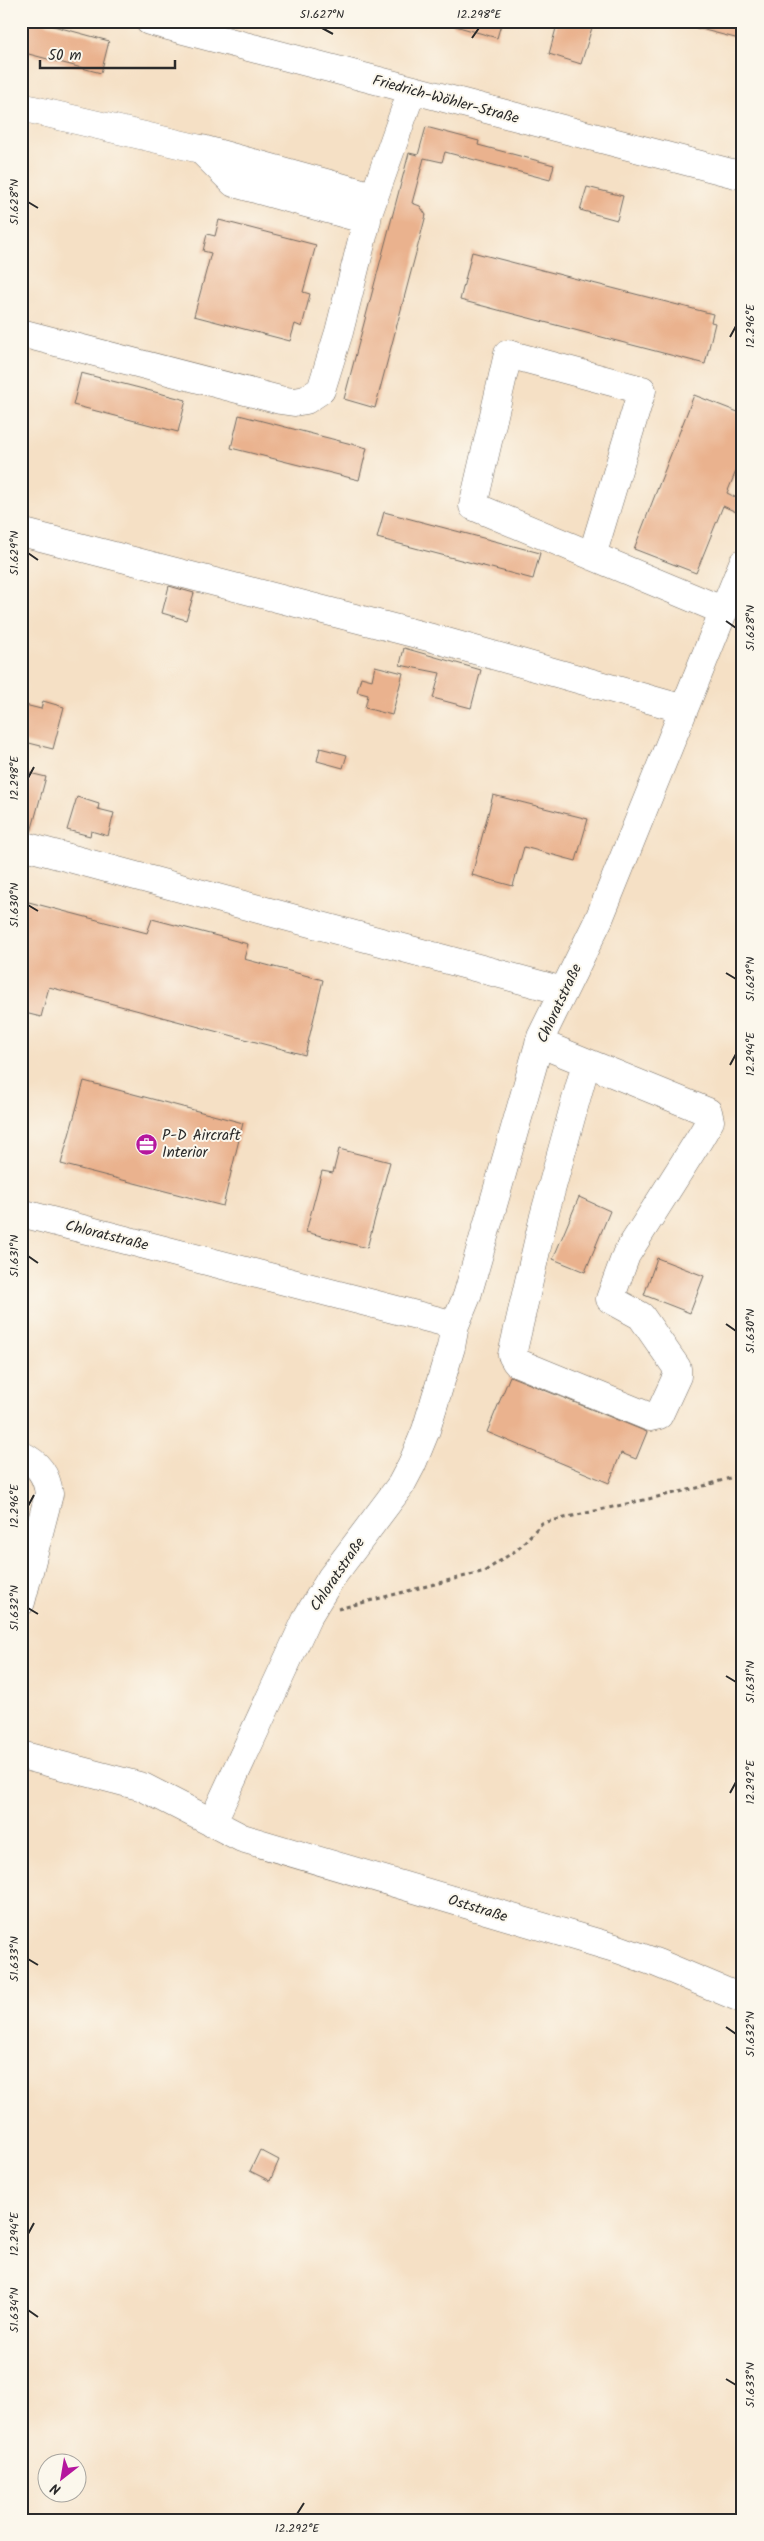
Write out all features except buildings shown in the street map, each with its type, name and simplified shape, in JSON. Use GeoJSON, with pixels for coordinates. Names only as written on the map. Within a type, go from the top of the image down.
{"type":"FeatureCollection","features":[{"type":"Feature","properties":{"kind":"street","name":"Friedrich-Wöhler-Straße"},"geometry":{"type":"LineString","coordinates":[[149,21],[743,176]]}},
{"type":"Feature","properties":{"kind":"street"},"geometry":{"type":"LineString","coordinates":[[21,333],[280,400],[294,402],[306,400],[321,390],[339,332],[370,208],[412,90]]}},
{"type":"Feature","properties":{"kind":"street"},"geometry":{"type":"LineString","coordinates":[[21,107],[200,149],[234,183],[370,208]]}},
{"type":"Feature","properties":{"kind":"street"},"geometry":{"type":"LineString","coordinates":[[592,556],[642,390],[508,354],[473,506],[592,556],[724,611]]}},
{"type":"Feature","properties":{"kind":"street"},"geometry":{"type":"LineString","coordinates":[[21,532],[436,639],[687,700]]}},
{"type":"Feature","properties":{"kind":"street","name":"Chloratstraße"},"geometry":{"type":"LineString","coordinates":[[212,1823],[308,1616],[330,1578],[400,1485],[412,1464],[432,1411],[451,1347],[455,1325],[467,1296],[539,1043],[599,919],[743,563]]}},
{"type":"Feature","properties":{"kind":"street"},"geometry":{"type":"LineString","coordinates":[[21,845],[564,991]]}},
{"type":"Feature","properties":{"kind":"street"},"geometry":{"type":"LineString","coordinates":[[539,1043],[708,1112],[710,1120],[700,1138],[626,1255],[610,1299],[641,1316],[677,1368],[677,1376],[659,1415],[655,1417],[650,1417],[516,1362],[512,1355],[544,1216],[586,1063]]}},
{"type":"Feature","properties":{"kind":"street","name":"Chloratstraße"},"geometry":{"type":"LineString","coordinates":[[21,1213],[455,1325]]}},
{"type":"Feature","properties":{"kind":"street"},"geometry":{"type":"LineString","coordinates":[[21,1455],[40,1468],[48,1483],[49,1494],[21,1602]]}},
{"type":"Feature","properties":{"kind":"street","name":"Oststraße"},"geometry":{"type":"LineString","coordinates":[[21,1755],[143,1787],[242,1838],[618,1950],[657,1963],[743,1999]]}},
{"type":"Feature","properties":{"kind":"path"},"geometry":{"type":"LineString","coordinates":[[308,1616],[386,1599],[486,1571],[518,1549],[542,1523],[679,1493],[743,1474]]}},
{"type":"Feature","properties":{"kind":"place","name":"P-D Aircraft Interior"},"geometry":{"type":"Point","coordinates":[146,1144]}}]}
